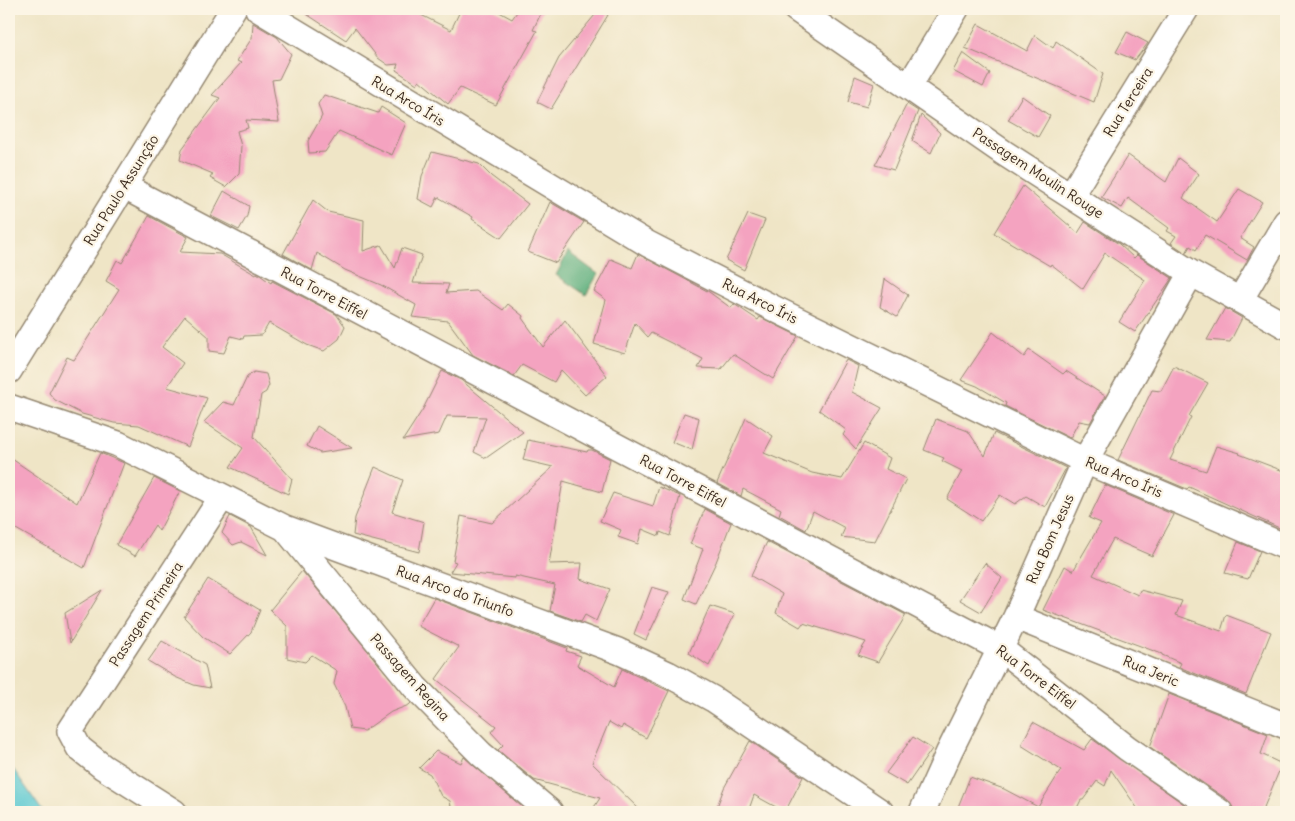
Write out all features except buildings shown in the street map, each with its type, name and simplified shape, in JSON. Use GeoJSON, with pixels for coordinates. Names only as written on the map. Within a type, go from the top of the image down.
{"type":"FeatureCollection","features":[{"type":"Feature","properties":{"kind":"street","name":"Rua Paulo Assunção"},"geometry":{"type":"LineString","coordinates":[[9,371],[233,9]]}},
{"type":"Feature","properties":{"kind":"street","name":"Rua Arco Íris"},"geometry":{"type":"LineString","coordinates":[[258,9],[648,244],[773,308],[1086,461],[1286,547]]}},
{"type":"Feature","properties":{"kind":"street","name":"Passagem Moulin Rouge"},"geometry":{"type":"LineString","coordinates":[[796,9],[1004,153],[1191,273],[1286,326]]}},
{"type":"Feature","properties":{"kind":"street"},"geometry":{"type":"LineString","coordinates":[[909,86],[956,9]]}},
{"type":"Feature","properties":{"kind":"street","name":"Rua Terceira"},"geometry":{"type":"LineString","coordinates":[[1071,195],[1186,9]]}},
{"type":"Feature","properties":{"kind":"street","name":"Rua Torre Eiffel"},"geometry":{"type":"LineString","coordinates":[[123,186],[1001,648],[1127,748],[1220,812]]}},
{"type":"Feature","properties":{"kind":"street"},"geometry":{"type":"LineString","coordinates":[[1240,300],[1286,222]]}},
{"type":"Feature","properties":{"kind":"street","name":"Rua Bom Jesus"},"geometry":{"type":"LineString","coordinates":[[922,812],[949,752],[1016,617],[1086,461],[1191,273]]}},
{"type":"Feature","properties":{"kind":"street","name":"Rua Arco do Triunfo"},"geometry":{"type":"LineString","coordinates":[[9,407],[118,444],[285,528],[618,651],[668,674],[713,699],[881,812]]}},
{"type":"Feature","properties":{"kind":"street","name":"Passagem Primeira"},"geometry":{"type":"LineString","coordinates":[[174,812],[102,767],[79,748],[70,731],[222,496]]}},
{"type":"Feature","properties":{"kind":"street","name":"Passagem Regina"},"geometry":{"type":"LineString","coordinates":[[285,528],[414,687],[482,754],[550,812]]}},
{"type":"Feature","properties":{"kind":"street","name":"Rua Jeric"},"geometry":{"type":"LineString","coordinates":[[1016,617],[1286,726]]}},
{"type":"Feature","properties":{"kind":"green space"},"geometry":{"type":"Polygon","coordinates":[[[568,252],[598,274],[586,295],[556,275],[568,252]]]}},
{"type":"Feature","properties":{"kind":"water"},"geometry":{"type":"Polygon","coordinates":[[[9,763],[43,812],[9,812],[9,763]]]}}]}
